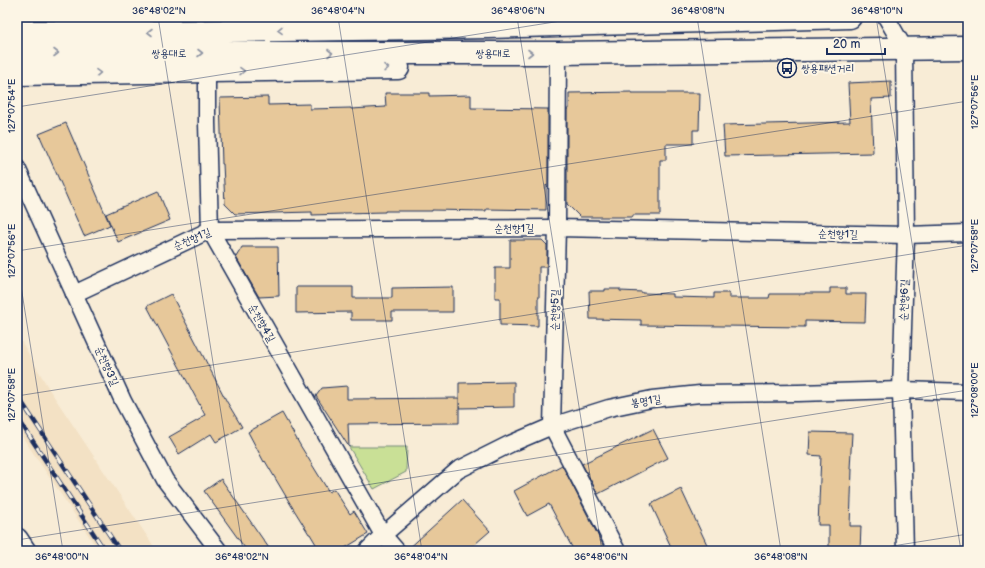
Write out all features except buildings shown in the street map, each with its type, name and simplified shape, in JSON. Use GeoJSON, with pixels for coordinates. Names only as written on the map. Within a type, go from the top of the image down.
{"type":"FeatureCollection","features":[{"type":"Feature","properties":{"kind":"main road"},"geometry":{"type":"LineString","coordinates":[[17,17],[25,17]]}},
{"type":"Feature","properties":{"kind":"main road"},"geometry":{"type":"LineString","coordinates":[[459,17],[489,27]]}},
{"type":"Feature","properties":{"kind":"main road","name":"쌍용대로"},"geometry":{"type":"LineString","coordinates":[[17,32],[155,32],[489,27],[585,20],[850,17]]}},
{"type":"Feature","properties":{"kind":"main road","name":"쌍용대로"},"geometry":{"type":"LineString","coordinates":[[17,53],[558,53],[968,48]]}},
{"type":"Feature","properties":{"kind":"main road"},"geometry":{"type":"LineString","coordinates":[[17,74],[407,68],[449,53]]}},
{"type":"Feature","properties":{"kind":"street"},"geometry":{"type":"LineString","coordinates":[[886,17],[904,48]]}},
{"type":"Feature","properties":{"kind":"street","name":"순천향6길"},"geometry":{"type":"LineString","coordinates":[[904,48],[906,235],[901,390],[905,551]]}},
{"type":"Feature","properties":{"kind":"street","name":"순천향5길"},"geometry":{"type":"LineString","coordinates":[[558,53],[557,228],[552,426],[617,551]]}},
{"type":"Feature","properties":{"kind":"street","name":"순천향4길"},"geometry":{"type":"LineString","coordinates":[[207,71],[210,230],[383,535],[397,551]]}},
{"type":"Feature","properties":{"kind":"street","name":"순천향3길"},"geometry":{"type":"LineString","coordinates":[[17,168],[123,401],[165,480],[219,551]]}},
{"type":"Feature","properties":{"kind":"street","name":"순천향1길"},"geometry":{"type":"LineString","coordinates":[[74,294],[210,230],[557,228],[906,235],[968,233]]}},
{"type":"Feature","properties":{"kind":"street","name":"봉명1길"},"geometry":{"type":"LineString","coordinates":[[366,551],[458,470],[510,444],[552,426],[609,408],[652,399],[700,394],[901,390],[968,392]]}},
{"type":"Feature","properties":{"kind":"street"},"geometry":{"type":"LineString","coordinates":[[17,539],[25,551]]}},
{"type":"Feature","properties":{"kind":"shaded area"},"geometry":{"type":"Polygon","coordinates":[[[17,334],[49,389],[157,551],[99,551],[17,429],[17,334]]]}},
{"type":"Feature","properties":{"kind":"green space"},"geometry":{"type":"Polygon","coordinates":[[[349,447],[407,447],[406,472],[374,489],[349,447]]]}},
{"type":"Feature","properties":{"kind":"railway"},"geometry":{"type":"LineString","coordinates":[[17,395],[120,551]]}},
{"type":"Feature","properties":{"kind":"railway"},"geometry":{"type":"LineString","coordinates":[[17,417],[105,551]]}},
{"type":"Feature","properties":{"kind":"place","name":"쌍용패션거리"},"geometry":{"type":"Point","coordinates":[787,68]}}]}
